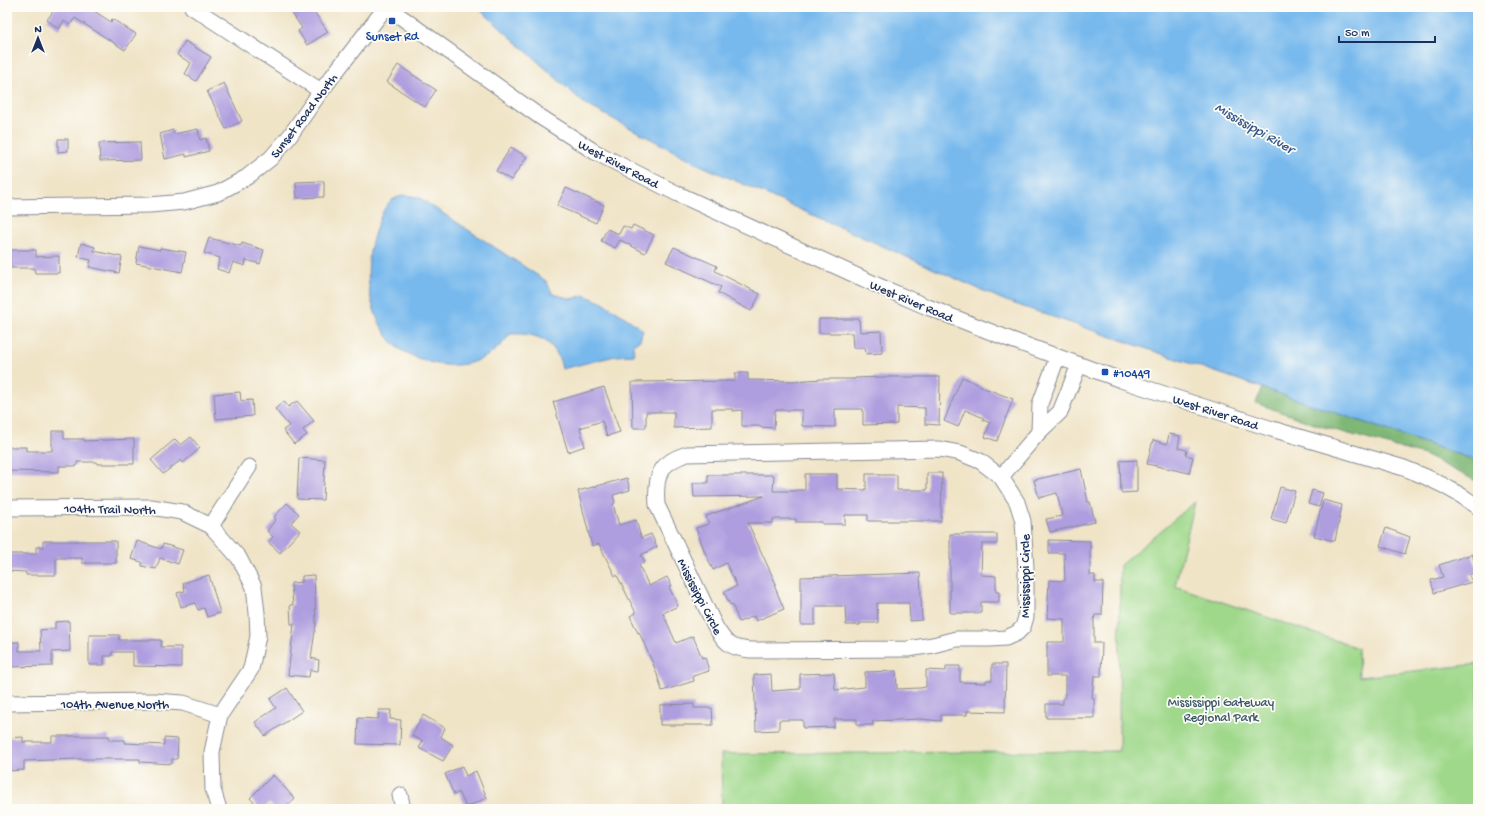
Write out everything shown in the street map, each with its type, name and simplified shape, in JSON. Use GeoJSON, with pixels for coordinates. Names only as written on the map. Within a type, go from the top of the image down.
{"type":"FeatureCollection","features":[{"type":"Feature","properties":{"kind":"street"},"geometry":{"type":"LineString","coordinates":[[192,7],[321,91]]}},
{"type":"Feature","properties":{"kind":"street","name":"Sunset Road North"},"geometry":{"type":"LineString","coordinates":[[7,207],[150,205],[184,202],[218,193],[247,177],[271,158],[387,7]]}},
{"type":"Feature","properties":{"kind":"street","name":"West River Road"},"geometry":{"type":"LineString","coordinates":[[387,7],[538,116],[576,141],[617,164],[678,194],[925,306],[1057,358],[1272,429],[1417,473],[1448,487],[1478,507]]}},
{"type":"Feature","properties":{"kind":"street"},"geometry":{"type":"LineString","coordinates":[[1040,432],[1040,404],[1057,358]]}},
{"type":"Feature","properties":{"kind":"street"},"geometry":{"type":"LineString","coordinates":[[1001,477],[1040,432],[1060,412],[1079,365]]}},
{"type":"Feature","properties":{"kind":"street","name":"Mississippi Circle"},"geometry":{"type":"LineString","coordinates":[[939,450],[960,453],[980,462],[1001,477],[1017,502],[1023,521],[1026,568],[1026,617],[1023,627],[1017,634],[1006,638],[990,640],[956,639],[908,649],[750,650],[739,649],[729,645],[715,626],[657,505],[656,485],[662,469],[673,458],[687,454],[939,450]]}},
{"type":"Feature","properties":{"kind":"street"},"geometry":{"type":"LineString","coordinates":[[219,809],[214,790],[212,752],[220,715],[251,669],[258,636],[254,588],[239,558],[211,526],[249,467]]}},
{"type":"Feature","properties":{"kind":"street","name":"104th Trail North"},"geometry":{"type":"LineString","coordinates":[[7,508],[151,507],[182,512],[211,526]]}},
{"type":"Feature","properties":{"kind":"street","name":"104th Avenue North"},"geometry":{"type":"LineString","coordinates":[[7,703],[154,701],[183,703],[220,715]]}},
{"type":"Feature","properties":{"kind":"green space"},"geometry":{"type":"Polygon","coordinates":[[[1262,388],[1478,461],[1478,482],[1424,455],[1317,425],[1256,403],[1262,388]]]}},
{"type":"Feature","properties":{"kind":"green space","name":"Mississippi Gateway Regional Park"},"geometry":{"type":"Polygon","coordinates":[[[1195,502],[1175,586],[1358,648],[1359,677],[1478,664],[1478,809],[722,809],[721,754],[1119,751],[1120,565],[1195,502]]]}},
{"type":"Feature","properties":{"kind":"water","name":"Mississippi River"},"geometry":{"type":"Polygon","coordinates":[[[477,7],[1478,7],[1478,461],[1006,301],[700,165],[585,104],[477,7]]]}},
{"type":"Feature","properties":{"kind":"water"},"geometry":{"type":"Polygon","coordinates":[[[403,195],[418,197],[546,281],[553,294],[572,299],[584,295],[603,303],[625,317],[643,330],[640,340],[633,345],[634,355],[615,356],[562,369],[558,356],[548,343],[543,339],[524,334],[510,334],[501,345],[490,354],[479,360],[466,364],[440,364],[427,361],[403,351],[387,335],[379,322],[373,308],[368,277],[371,247],[380,219],[389,202],[403,195]]]}},
{"type":"Feature","properties":{"kind":"building"},"geometry":{"type":"Polygon","coordinates":[[[56,7],[88,7],[111,22],[112,19],[136,34],[125,50],[75,18],[70,25],[64,21],[59,29],[47,20],[56,7]]]}},
{"type":"Feature","properties":{"kind":"building"},"geometry":{"type":"Polygon","coordinates":[[[299,7],[311,7],[328,32],[307,45],[298,31],[302,28],[291,12],[299,7]]]}},
{"type":"Feature","properties":{"kind":"building"},"geometry":{"type":"Polygon","coordinates":[[[185,41],[211,57],[196,81],[185,74],[191,63],[177,55],[185,41]]]}},
{"type":"Feature","properties":{"kind":"building"},"geometry":{"type":"Polygon","coordinates":[[[398,65],[436,90],[425,107],[387,82],[398,65]]]}},
{"type":"Feature","properties":{"kind":"building"},"geometry":{"type":"Polygon","coordinates":[[[224,83],[242,121],[226,129],[207,91],[224,83]]]}},
{"type":"Feature","properties":{"kind":"building"},"geometry":{"type":"Polygon","coordinates":[[[198,129],[200,140],[206,138],[209,151],[186,157],[186,154],[165,159],[160,134],[173,130],[174,134],[198,129]]]}},
{"type":"Feature","properties":{"kind":"building"},"geometry":{"type":"Polygon","coordinates":[[[58,139],[68,139],[68,151],[58,152],[58,139]]]}},
{"type":"Feature","properties":{"kind":"building"},"geometry":{"type":"Polygon","coordinates":[[[140,142],[141,160],[100,161],[99,143],[140,142]]]}},
{"type":"Feature","properties":{"kind":"building"},"geometry":{"type":"Polygon","coordinates":[[[511,147],[527,157],[511,180],[496,171],[511,147]]]}},
{"type":"Feature","properties":{"kind":"building"},"geometry":{"type":"Polygon","coordinates":[[[324,181],[324,197],[297,198],[296,182],[324,181]]]}},
{"type":"Feature","properties":{"kind":"building"},"geometry":{"type":"Polygon","coordinates":[[[566,188],[604,205],[596,223],[557,206],[566,188]]]}},
{"type":"Feature","properties":{"kind":"building"},"geometry":{"type":"Polygon","coordinates":[[[633,225],[654,235],[645,253],[620,240],[615,248],[601,241],[607,229],[619,234],[623,226],[631,229],[633,225]]]}},
{"type":"Feature","properties":{"kind":"building"},"geometry":{"type":"Polygon","coordinates":[[[209,238],[241,246],[242,243],[264,250],[260,264],[246,260],[245,266],[233,262],[229,273],[217,269],[220,258],[204,253],[209,238]]]}},
{"type":"Feature","properties":{"kind":"building"},"geometry":{"type":"Polygon","coordinates":[[[81,243],[95,247],[94,251],[122,257],[119,273],[89,267],[91,260],[78,257],[81,243]]]}},
{"type":"Feature","properties":{"kind":"building"},"geometry":{"type":"Polygon","coordinates":[[[139,246],[160,250],[160,248],[186,252],[182,272],[136,263],[139,246]]]}},
{"type":"Feature","properties":{"kind":"building"},"geometry":{"type":"Polygon","coordinates":[[[674,247],[717,266],[715,271],[760,294],[751,311],[718,293],[721,287],[666,262],[674,247]]]}},
{"type":"Feature","properties":{"kind":"building"},"geometry":{"type":"Polygon","coordinates":[[[10,250],[36,250],[36,257],[59,256],[59,273],[35,273],[34,268],[10,268],[10,250]]]}},
{"type":"Feature","properties":{"kind":"building"},"geometry":{"type":"Polygon","coordinates":[[[819,319],[859,319],[860,332],[881,331],[882,353],[866,354],[865,348],[853,348],[852,333],[819,333],[819,319]]]}},
{"type":"Feature","properties":{"kind":"building"},"geometry":{"type":"Polygon","coordinates":[[[735,373],[748,373],[748,380],[794,381],[884,377],[940,377],[939,425],[925,424],[925,408],[897,407],[897,424],[863,425],[863,409],[835,409],[835,427],[802,426],[802,410],[775,410],[774,428],[742,426],[742,410],[733,411],[733,409],[712,409],[712,427],[674,428],[674,412],[646,412],[646,428],[633,428],[632,382],[735,381],[735,373]]]}},
{"type":"Feature","properties":{"kind":"building"},"geometry":{"type":"Polygon","coordinates":[[[962,377],[982,387],[1013,399],[997,441],[985,437],[990,423],[983,420],[984,418],[965,410],[958,427],[944,421],[962,377]]]}},
{"type":"Feature","properties":{"kind":"building"},"geometry":{"type":"Polygon","coordinates":[[[604,387],[620,432],[607,436],[602,421],[580,428],[585,446],[568,452],[553,402],[604,387]]]}},
{"type":"Feature","properties":{"kind":"building"},"geometry":{"type":"Polygon","coordinates":[[[240,392],[241,401],[252,400],[253,416],[216,419],[214,394],[240,392]]]}},
{"type":"Feature","properties":{"kind":"building"},"geometry":{"type":"Polygon","coordinates":[[[284,401],[288,407],[297,401],[314,421],[303,430],[307,435],[294,444],[283,430],[289,426],[275,409],[284,401]]]}},
{"type":"Feature","properties":{"kind":"building"},"geometry":{"type":"Polygon","coordinates":[[[52,431],[64,431],[64,439],[84,439],[84,441],[134,439],[134,464],[97,464],[97,462],[77,462],[77,466],[59,466],[59,472],[7,471],[7,447],[26,447],[26,451],[52,451],[52,431]]]}},
{"type":"Feature","properties":{"kind":"building"},"geometry":{"type":"Polygon","coordinates":[[[1169,434],[1180,436],[1178,448],[1187,450],[1186,455],[1193,457],[1189,473],[1147,464],[1153,440],[1167,444],[1169,434]]]}},
{"type":"Feature","properties":{"kind":"building"},"geometry":{"type":"Polygon","coordinates":[[[191,437],[200,448],[183,463],[181,460],[163,474],[151,460],[175,439],[181,445],[191,437]]]}},
{"type":"Feature","properties":{"kind":"building"},"geometry":{"type":"Polygon","coordinates":[[[299,458],[325,460],[323,500],[297,499],[299,458]]]}},
{"type":"Feature","properties":{"kind":"building"},"geometry":{"type":"Polygon","coordinates":[[[1137,460],[1137,492],[1121,493],[1120,461],[1137,460]]]}},
{"type":"Feature","properties":{"kind":"building"},"geometry":{"type":"Polygon","coordinates":[[[1081,469],[1088,502],[1090,502],[1095,522],[1050,532],[1046,519],[1062,516],[1057,493],[1039,498],[1034,480],[1081,469]]]}},
{"type":"Feature","properties":{"kind":"building"},"geometry":{"type":"Polygon","coordinates":[[[927,473],[942,473],[941,521],[868,521],[868,515],[845,515],[845,524],[796,522],[796,519],[773,519],[773,523],[748,523],[776,584],[774,585],[784,609],[756,621],[754,616],[739,622],[732,604],[730,605],[724,592],[737,586],[726,563],[713,570],[696,528],[709,524],[706,516],[764,496],[694,497],[693,483],[708,483],[708,475],[774,475],[773,491],[796,491],[805,490],[805,474],[837,474],[837,489],[866,490],[866,474],[879,474],[897,475],[897,490],[927,490],[927,473]]]}},
{"type":"Feature","properties":{"kind":"building"},"geometry":{"type":"Polygon","coordinates":[[[627,478],[630,490],[613,495],[615,503],[613,504],[619,525],[636,520],[641,538],[651,534],[657,547],[641,555],[645,562],[639,565],[649,586],[667,577],[672,586],[669,587],[678,606],[663,613],[676,643],[693,636],[702,658],[705,657],[709,671],[693,676],[694,681],[662,691],[656,671],[639,632],[638,633],[630,616],[636,613],[617,575],[615,576],[599,544],[592,546],[578,491],[627,478]]]}},
{"type":"Feature","properties":{"kind":"building"},"geometry":{"type":"Polygon","coordinates":[[[1280,487],[1295,491],[1286,523],[1271,519],[1280,487]]]}},
{"type":"Feature","properties":{"kind":"building"},"geometry":{"type":"Polygon","coordinates":[[[1312,490],[1323,493],[1319,507],[1308,504],[1312,490]]]}},
{"type":"Feature","properties":{"kind":"building"},"geometry":{"type":"Polygon","coordinates":[[[1323,500],[1342,505],[1335,541],[1314,536],[1323,500]]]}},
{"type":"Feature","properties":{"kind":"building"},"geometry":{"type":"Polygon","coordinates":[[[287,503],[299,514],[291,523],[300,531],[280,553],[268,542],[273,537],[267,531],[276,519],[274,517],[287,503]]]}},
{"type":"Feature","properties":{"kind":"building"},"geometry":{"type":"Polygon","coordinates":[[[1386,528],[1410,537],[1405,554],[1380,546],[1386,528]]]}},
{"type":"Feature","properties":{"kind":"building"},"geometry":{"type":"Polygon","coordinates":[[[950,534],[997,534],[997,544],[982,544],[981,575],[996,576],[996,592],[999,592],[999,602],[981,602],[981,613],[950,613],[950,534]]]}},
{"type":"Feature","properties":{"kind":"building"},"geometry":{"type":"Polygon","coordinates":[[[1049,540],[1090,541],[1090,575],[1095,575],[1095,582],[1103,582],[1102,615],[1095,615],[1094,619],[1094,643],[1102,643],[1101,676],[1094,676],[1092,698],[1094,698],[1094,718],[1046,718],[1046,704],[1063,704],[1063,698],[1065,698],[1065,676],[1047,676],[1047,642],[1064,642],[1064,619],[1047,618],[1049,580],[1065,581],[1064,553],[1049,553],[1049,540]]]}},
{"type":"Feature","properties":{"kind":"building"},"geometry":{"type":"Polygon","coordinates":[[[43,541],[116,541],[116,563],[82,563],[82,558],[56,558],[56,575],[26,575],[26,572],[7,571],[7,554],[36,554],[36,547],[43,547],[43,541]]]}},
{"type":"Feature","properties":{"kind":"building"},"geometry":{"type":"Polygon","coordinates":[[[137,541],[161,549],[163,544],[183,550],[178,564],[160,558],[156,569],[142,566],[142,562],[131,559],[137,541]]]}},
{"type":"Feature","properties":{"kind":"building"},"geometry":{"type":"Polygon","coordinates":[[[1472,554],[1478,571],[1469,575],[1472,582],[1434,593],[1431,580],[1443,577],[1439,565],[1472,554]]]}},
{"type":"Feature","properties":{"kind":"building"},"geometry":{"type":"Polygon","coordinates":[[[920,573],[922,620],[910,621],[909,603],[877,603],[878,623],[846,625],[845,606],[815,606],[815,625],[801,625],[801,577],[920,573]]]}},
{"type":"Feature","properties":{"kind":"building"},"geometry":{"type":"Polygon","coordinates":[[[209,575],[220,613],[207,617],[204,608],[198,610],[195,603],[181,607],[177,593],[185,591],[183,583],[209,575]]]}},
{"type":"Feature","properties":{"kind":"building"},"geometry":{"type":"Polygon","coordinates":[[[314,575],[316,624],[311,658],[319,660],[318,671],[310,670],[309,677],[288,675],[294,624],[291,624],[290,605],[293,605],[291,583],[302,582],[302,576],[314,575]]]}},
{"type":"Feature","properties":{"kind":"building"},"geometry":{"type":"Polygon","coordinates":[[[69,621],[70,651],[52,652],[52,666],[7,667],[7,642],[19,642],[19,651],[41,651],[40,630],[55,629],[55,622],[69,621]]]}},
{"type":"Feature","properties":{"kind":"building"},"geometry":{"type":"Polygon","coordinates":[[[89,635],[119,635],[119,640],[161,640],[161,647],[181,647],[181,667],[133,666],[133,652],[112,652],[112,656],[104,656],[104,665],[89,665],[89,635]]]}},
{"type":"Feature","properties":{"kind":"building"},"geometry":{"type":"Polygon","coordinates":[[[992,664],[1006,664],[1005,712],[967,711],[967,715],[941,715],[941,721],[920,719],[873,721],[873,725],[857,725],[857,719],[834,719],[834,727],[803,728],[803,720],[779,720],[779,730],[756,731],[754,675],[771,674],[772,691],[800,689],[800,674],[834,673],[835,690],[865,687],[865,672],[896,671],[897,689],[920,688],[926,687],[926,670],[946,671],[946,666],[960,666],[960,682],[986,683],[986,680],[992,680],[992,664]]]}},
{"type":"Feature","properties":{"kind":"building"},"geometry":{"type":"Polygon","coordinates":[[[287,688],[302,711],[265,736],[255,722],[276,708],[270,699],[287,688]]]}},
{"type":"Feature","properties":{"kind":"building"},"geometry":{"type":"Polygon","coordinates":[[[694,704],[694,708],[712,708],[713,725],[660,725],[660,705],[694,704]]]}},
{"type":"Feature","properties":{"kind":"building"},"geometry":{"type":"Polygon","coordinates":[[[379,710],[391,710],[390,719],[401,720],[400,745],[357,744],[358,718],[378,719],[379,710]]]}},
{"type":"Feature","properties":{"kind":"building"},"geometry":{"type":"Polygon","coordinates":[[[423,715],[445,728],[441,737],[453,745],[443,761],[419,748],[423,741],[412,736],[423,715]]]}},
{"type":"Feature","properties":{"kind":"building"},"geometry":{"type":"Polygon","coordinates":[[[52,736],[109,736],[109,740],[125,740],[125,743],[164,745],[164,738],[178,739],[177,759],[172,759],[172,764],[140,762],[140,759],[24,761],[24,770],[7,771],[7,738],[23,737],[23,742],[52,742],[52,736]]]}},
{"type":"Feature","properties":{"kind":"building"},"geometry":{"type":"Polygon","coordinates":[[[462,766],[466,776],[476,771],[487,798],[466,807],[459,792],[454,795],[445,774],[462,766]]]}},
{"type":"Feature","properties":{"kind":"building"},"geometry":{"type":"Polygon","coordinates":[[[273,775],[295,799],[284,809],[275,809],[269,803],[264,809],[260,809],[250,798],[273,775]]]}},
{"type":"Feature","properties":{"kind":"place","name":"Sunset Rd"},"geometry":{"type":"Point","coordinates":[392,21]}},
{"type":"Feature","properties":{"kind":"place","name":"#10449"},"geometry":{"type":"Point","coordinates":[1105,372]}}]}
